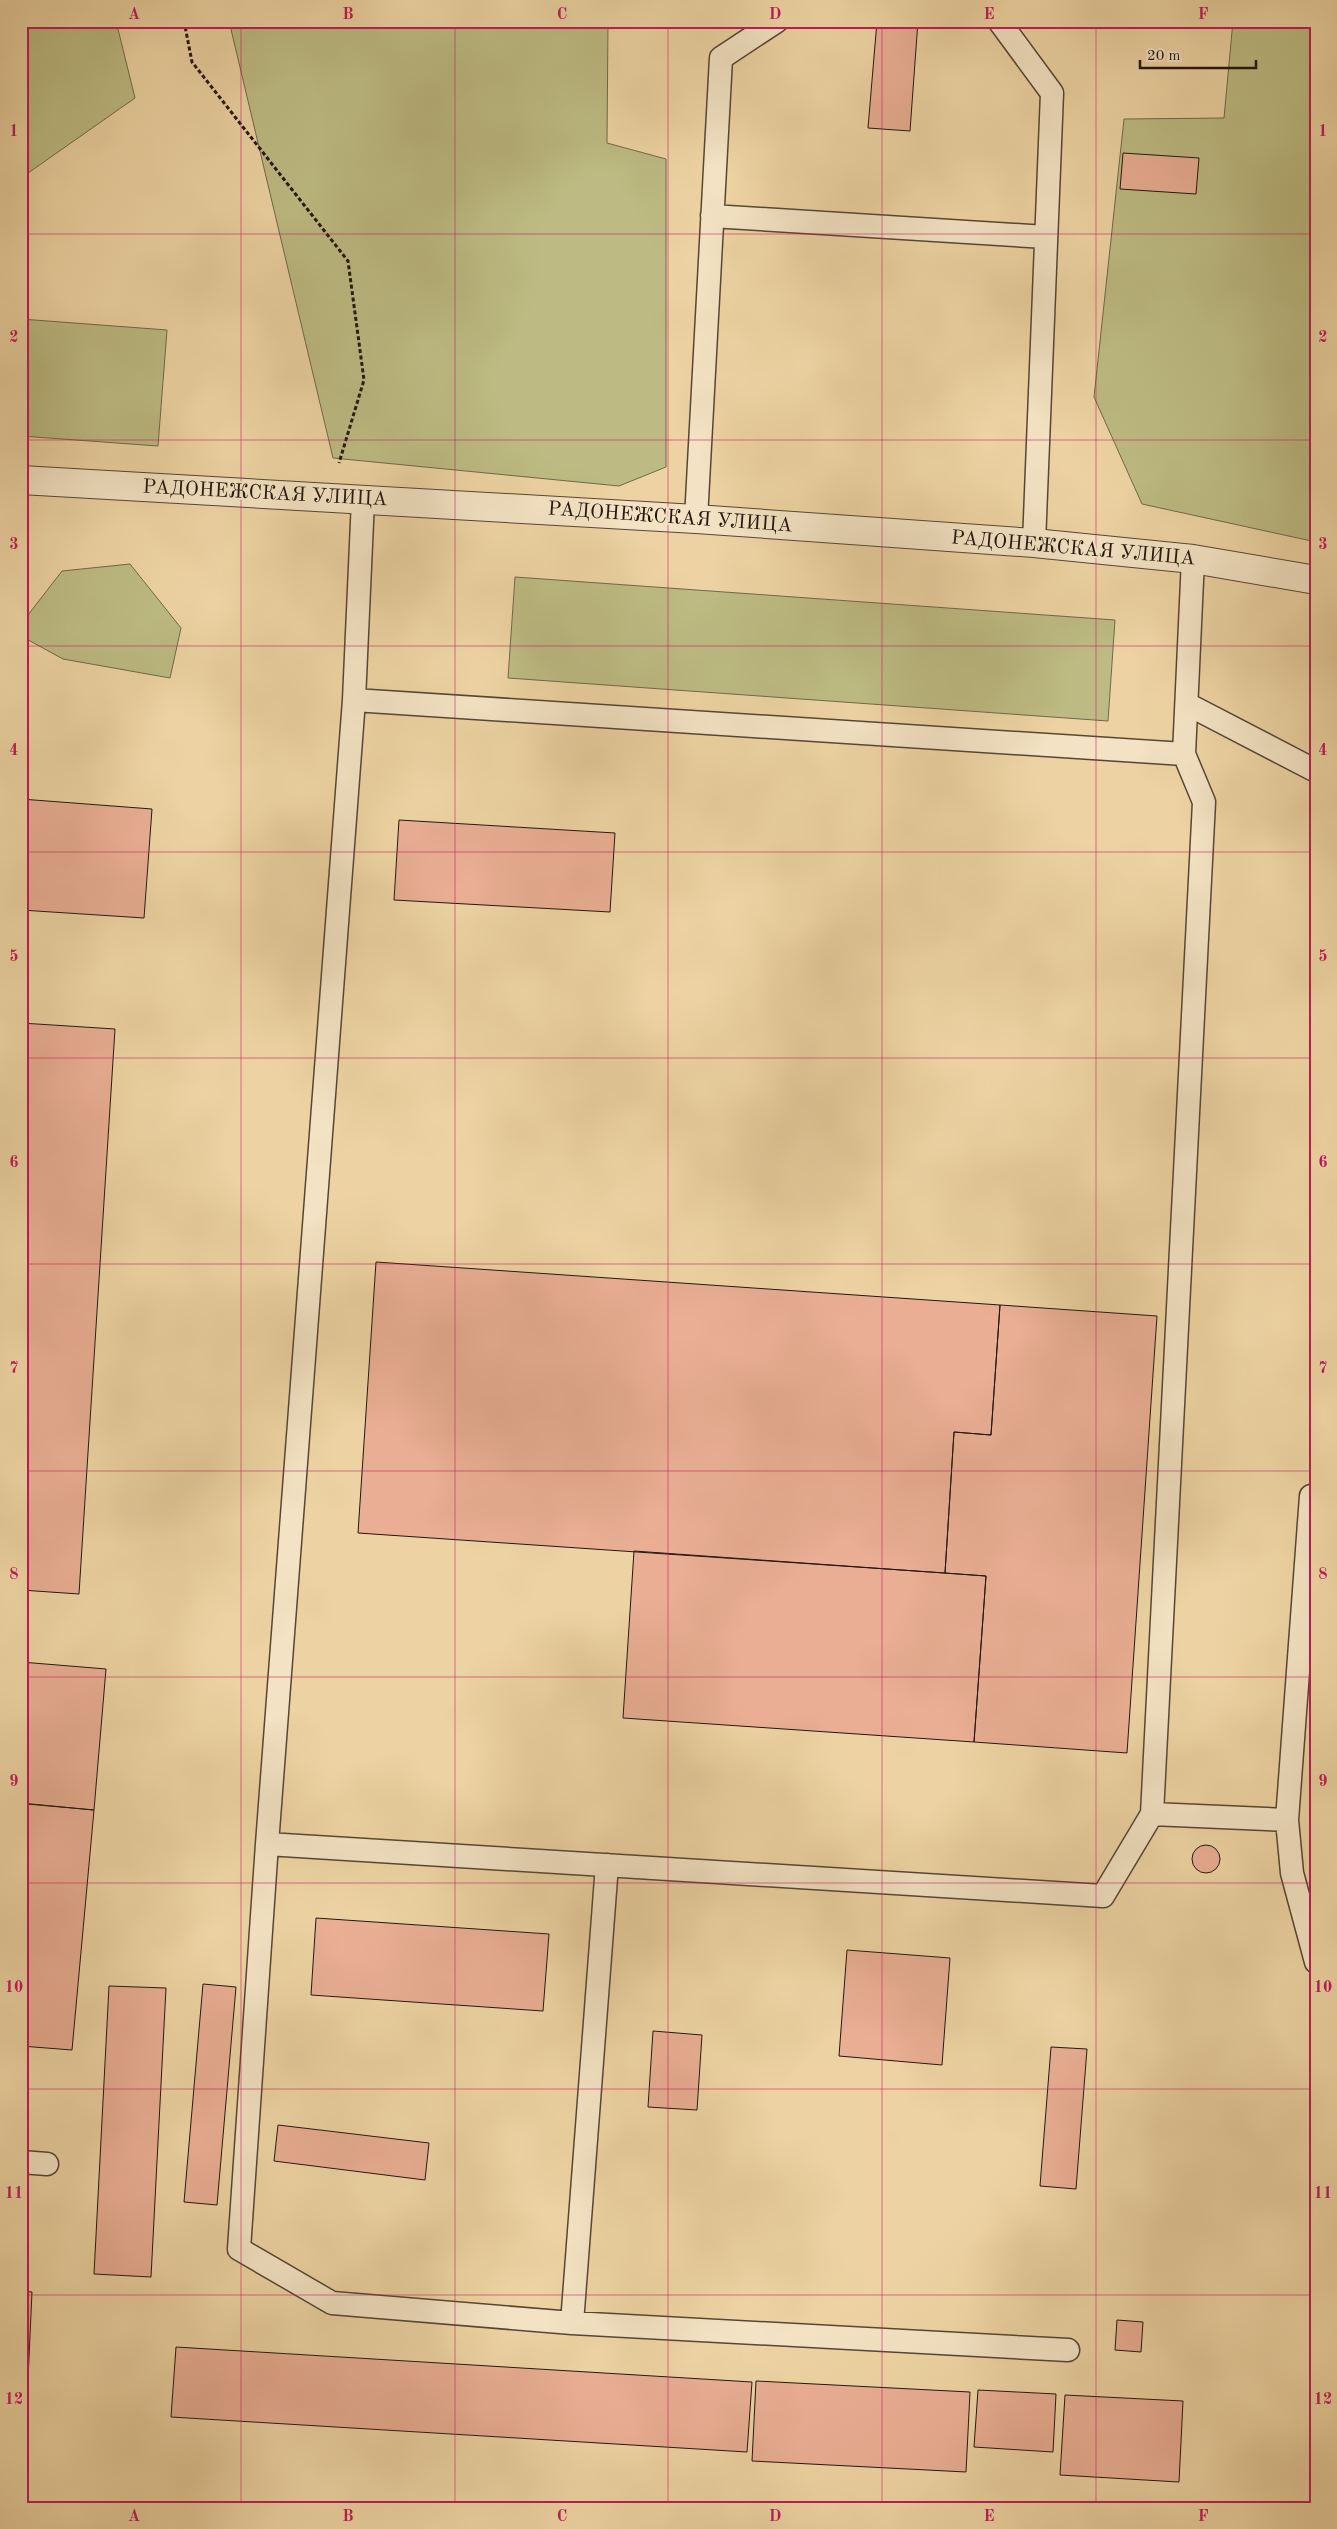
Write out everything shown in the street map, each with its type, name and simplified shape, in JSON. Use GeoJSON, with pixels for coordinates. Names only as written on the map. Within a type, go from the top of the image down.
{"type":"FeatureCollection","features":[{"type":"Feature","properties":{"kind":"street","name":"РАДОНЕЖСКАЯ УЛИЦА"},"geometry":{"type":"LineString","coordinates":[[21,480],[696,519],[1034,543],[1193,559],[1316,580]]}},
{"type":"Feature","properties":{"kind":"lane"},"geometry":{"type":"LineString","coordinates":[[696,519],[721,58],[777,21]]}},
{"type":"Feature","properties":{"kind":"lane"},"geometry":{"type":"LineString","coordinates":[[998,21],[1052,93],[1034,543]]}},
{"type":"Feature","properties":{"kind":"lane"},"geometry":{"type":"LineString","coordinates":[[712,216],[1046,236]]}},
{"type":"Feature","properties":{"kind":"lane"},"geometry":{"type":"LineString","coordinates":[[362,500],[354,700],[267,1844],[240,2249],[332,2304],[572,2324],[1068,2350]]}},
{"type":"Feature","properties":{"kind":"lane"},"geometry":{"type":"LineString","coordinates":[[267,1844],[1103,1896],[1152,1814],[1204,802],[1184,754],[1193,559]]}},
{"type":"Feature","properties":{"kind":"lane"},"geometry":{"type":"LineString","coordinates":[[354,700],[1184,754]]}},
{"type":"Feature","properties":{"kind":"lane"},"geometry":{"type":"LineString","coordinates":[[1187,704],[1316,771]]}},
{"type":"Feature","properties":{"kind":"lane"},"geometry":{"type":"LineString","coordinates":[[1316,1496],[1311,1496],[1287,1820],[1292,1874],[1316,1962]]}},
{"type":"Feature","properties":{"kind":"lane"},"geometry":{"type":"LineString","coordinates":[[1152,1814],[1287,1820]]}},
{"type":"Feature","properties":{"kind":"lane"},"geometry":{"type":"LineString","coordinates":[[572,2324],[607,1865]]}},
{"type":"Feature","properties":{"kind":"lane"},"geometry":{"type":"LineString","coordinates":[[21,2162],[47,2164]]}},
{"type":"Feature","properties":{"kind":"path"},"geometry":{"type":"LineString","coordinates":[[184,21],[192,62],[348,261],[364,380],[329,497]]}},
{"type":"Feature","properties":{"kind":"shaded area"},"geometry":{"type":"Polygon","coordinates":[[[21,21],[116,21],[135,98],[21,178],[21,21]]]}},
{"type":"Feature","properties":{"kind":"shaded area"},"geometry":{"type":"Polygon","coordinates":[[[229,21],[608,21],[607,143],[666,159],[666,467],[619,486],[333,458],[229,21]]]}},
{"type":"Feature","properties":{"kind":"shaded area"},"geometry":{"type":"Polygon","coordinates":[[[1233,21],[1316,21],[1316,542],[1142,504],[1094,397],[1124,119],[1224,118],[1233,21]]]}},
{"type":"Feature","properties":{"kind":"shaded area"},"geometry":{"type":"Polygon","coordinates":[[[21,319],[167,330],[158,446],[21,436],[21,319]]]}},
{"type":"Feature","properties":{"kind":"shaded area"},"geometry":{"type":"Polygon","coordinates":[[[130,564],[181,628],[170,678],[63,659],[21,636],[21,624],[62,571],[130,564]]]}},
{"type":"Feature","properties":{"kind":"shaded area"},"geometry":{"type":"Polygon","coordinates":[[[515,577],[1115,620],[1108,721],[508,678],[515,577]]]}},
{"type":"Feature","properties":{"kind":"building"},"geometry":{"type":"Polygon","coordinates":[[[877,21],[918,21],[910,131],[868,128],[877,21]]]}},
{"type":"Feature","properties":{"kind":"building"},"geometry":{"type":"Polygon","coordinates":[[[1123,153],[1199,158],[1196,194],[1120,189],[1123,153]]]}},
{"type":"Feature","properties":{"kind":"building"},"geometry":{"type":"Polygon","coordinates":[[[21,799],[152,809],[144,918],[21,910],[21,799]]]}},
{"type":"Feature","properties":{"kind":"building"},"geometry":{"type":"Polygon","coordinates":[[[399,820],[615,833],[610,912],[394,900],[399,820]]]}},
{"type":"Feature","properties":{"kind":"building"},"geometry":{"type":"Polygon","coordinates":[[[21,1023],[115,1029],[79,1594],[21,1590],[21,1023]]]}},
{"type":"Feature","properties":{"kind":"building"},"geometry":{"type":"Polygon","coordinates":[[[376,1262],[1000,1305],[991,1435],[954,1432],[945,1573],[358,1533],[376,1262]]]}},
{"type":"Feature","properties":{"kind":"building"},"geometry":{"type":"Polygon","coordinates":[[[1000,1305],[1157,1316],[1127,1753],[974,1742],[986,1576],[945,1573],[954,1432],[991,1435],[1000,1305]]]}},
{"type":"Feature","properties":{"kind":"building"},"geometry":{"type":"Polygon","coordinates":[[[634,1551],[986,1576],[974,1742],[623,1718],[634,1551]]]}},
{"type":"Feature","properties":{"kind":"building"},"geometry":{"type":"Polygon","coordinates":[[[21,1662],[106,1669],[94,1810],[21,1803],[21,1662]]]}},
{"type":"Feature","properties":{"kind":"building"},"geometry":{"type":"Polygon","coordinates":[[[27,1804],[94,1810],[72,2050],[21,2046],[21,1865],[27,1804]]]}},
{"type":"Feature","properties":{"kind":"building"},"geometry":{"type":"Polygon","coordinates":[[[1206,1845],[1216,1849],[1220,1859],[1216,1869],[1206,1873],[1196,1869],[1192,1859],[1196,1849],[1206,1845]]]}},
{"type":"Feature","properties":{"kind":"building"},"geometry":{"type":"Polygon","coordinates":[[[316,1918],[549,1934],[543,2011],[311,1995],[316,1918]]]}},
{"type":"Feature","properties":{"kind":"building"},"geometry":{"type":"Polygon","coordinates":[[[847,1950],[950,1958],[942,2065],[839,2056],[847,1950]]]}},
{"type":"Feature","properties":{"kind":"building"},"geometry":{"type":"Polygon","coordinates":[[[203,1984],[236,1987],[217,2205],[184,2202],[203,1984]]]}},
{"type":"Feature","properties":{"kind":"building"},"geometry":{"type":"Polygon","coordinates":[[[109,1986],[166,1988],[151,2277],[94,2274],[109,1986]]]}},
{"type":"Feature","properties":{"kind":"building"},"geometry":{"type":"Polygon","coordinates":[[[653,2031],[702,2035],[697,2110],[648,2107],[653,2031]]]}},
{"type":"Feature","properties":{"kind":"building"},"geometry":{"type":"Polygon","coordinates":[[[1051,2047],[1087,2049],[1076,2189],[1040,2186],[1051,2047]]]}},
{"type":"Feature","properties":{"kind":"building"},"geometry":{"type":"Polygon","coordinates":[[[278,2125],[429,2143],[425,2180],[274,2161],[278,2125]]]}},
{"type":"Feature","properties":{"kind":"building"},"geometry":{"type":"Polygon","coordinates":[[[21,2291],[32,2292],[27,2402],[21,2402],[21,2291]]]}},
{"type":"Feature","properties":{"kind":"building"},"geometry":{"type":"Polygon","coordinates":[[[1117,2320],[1143,2322],[1141,2352],[1115,2350],[1117,2320]]]}},
{"type":"Feature","properties":{"kind":"building"},"geometry":{"type":"Polygon","coordinates":[[[176,2347],[752,2382],[747,2452],[171,2417],[176,2347]]]}},
{"type":"Feature","properties":{"kind":"building"},"geometry":{"type":"Polygon","coordinates":[[[756,2381],[970,2392],[966,2472],[752,2461],[756,2381]]]}},
{"type":"Feature","properties":{"kind":"building"},"geometry":{"type":"Polygon","coordinates":[[[978,2390],[1056,2394],[1053,2452],[974,2447],[978,2390]]]}},
{"type":"Feature","properties":{"kind":"building"},"geometry":{"type":"Polygon","coordinates":[[[1065,2395],[1183,2401],[1179,2482],[1060,2475],[1065,2395]]]}}]}
